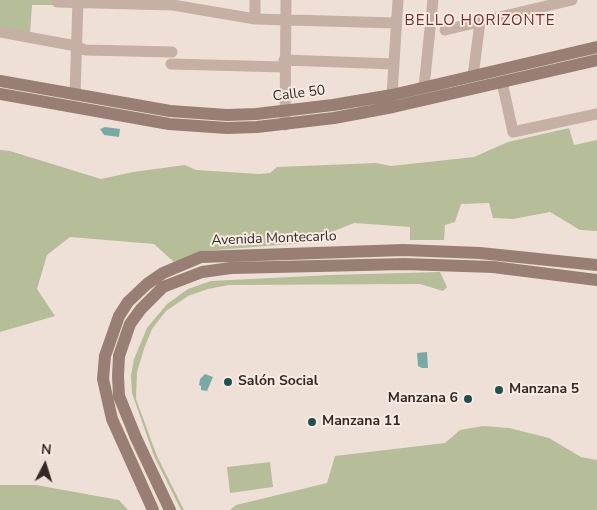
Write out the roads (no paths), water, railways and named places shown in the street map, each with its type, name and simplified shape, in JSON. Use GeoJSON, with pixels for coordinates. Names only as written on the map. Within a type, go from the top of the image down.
{"type":"FeatureCollection","features":[{"type":"Feature","properties":{"kind":"main road","name":"Calle 50"},"geometry":{"type":"LineString","coordinates":[[0,94],[170,124],[227,128],[284,118],[597,47]]}},
{"type":"Feature","properties":{"kind":"main road","name":"Calle 50"},"geometry":{"type":"LineString","coordinates":[[0,81],[170,111],[284,118],[393,107],[597,60]]}},
{"type":"Feature","properties":{"kind":"main road","name":"Avenida Montecarlo"},"geometry":{"type":"LineString","coordinates":[[153,510],[112,419],[103,379],[105,356],[119,316],[134,296],[162,273],[201,257],[403,250],[480,253],[597,264]]}},
{"type":"Feature","properties":{"kind":"main road","name":"Avenida Montecarlo"},"geometry":{"type":"LineString","coordinates":[[170,510],[123,404],[118,376],[119,356],[130,324],[163,288],[202,272],[231,268],[405,264],[493,267],[597,280]]}},
{"type":"Feature","properties":{"kind":"street"},"geometry":{"type":"LineString","coordinates":[[255,19],[256,0]]}},
{"type":"Feature","properties":{"kind":"street"},"geometry":{"type":"LineString","coordinates":[[284,118],[286,0]]}},
{"type":"Feature","properties":{"kind":"street"},"geometry":{"type":"LineString","coordinates":[[392,94],[398,0]]}},
{"type":"Feature","properties":{"kind":"street"},"geometry":{"type":"LineString","coordinates":[[424,87],[433,0]]}},
{"type":"Feature","properties":{"kind":"street"},"geometry":{"type":"LineString","coordinates":[[445,30],[572,0]]}},
{"type":"Feature","properties":{"kind":"street"},"geometry":{"type":"LineString","coordinates":[[75,95],[78,1]]}},
{"type":"Feature","properties":{"kind":"street"},"geometry":{"type":"LineString","coordinates":[[57,2],[78,1],[173,5],[255,19],[396,23]]}},
{"type":"Feature","properties":{"kind":"street"},"geometry":{"type":"LineString","coordinates":[[474,76],[480,22]]}},
{"type":"Feature","properties":{"kind":"street"},"geometry":{"type":"LineString","coordinates":[[0,32],[76,46],[85,50],[172,52]]}},
{"type":"Feature","properties":{"kind":"street"},"geometry":{"type":"LineString","coordinates":[[171,64],[394,64]]}},
{"type":"Feature","properties":{"kind":"street"},"geometry":{"type":"LineString","coordinates":[[502,82],[513,132],[597,114]]}},
{"type":"Feature","properties":{"kind":"water"},"geometry":{"type":"Polygon","coordinates":[[[105,127],[120,129],[119,137],[104,135],[100,129],[105,127]]]}},
{"type":"Feature","properties":{"kind":"water"},"geometry":{"type":"Polygon","coordinates":[[[427,352],[428,368],[422,368],[418,366],[417,353],[427,352]]]}},
{"type":"Feature","properties":{"kind":"water"},"geometry":{"type":"Polygon","coordinates":[[[205,374],[213,377],[207,391],[201,390],[199,385],[200,379],[205,374]]]}},
{"type":"Feature","properties":{"kind":"place","name":"Salón Social"},"geometry":{"type":"Point","coordinates":[228,382]}},
{"type":"Feature","properties":{"kind":"place","name":"Manzana 5"},"geometry":{"type":"Point","coordinates":[499,390]}},
{"type":"Feature","properties":{"kind":"place","name":"Manzana 6"},"geometry":{"type":"Point","coordinates":[468,399]}},
{"type":"Feature","properties":{"kind":"place","name":"Manzana 11"},"geometry":{"type":"Point","coordinates":[312,422]}},
{"type":"Feature","properties":{"kind":"district","name":"BELLO HORIZONTE"},"geometry":{"type":"Point","coordinates":[480,21]}}]}
